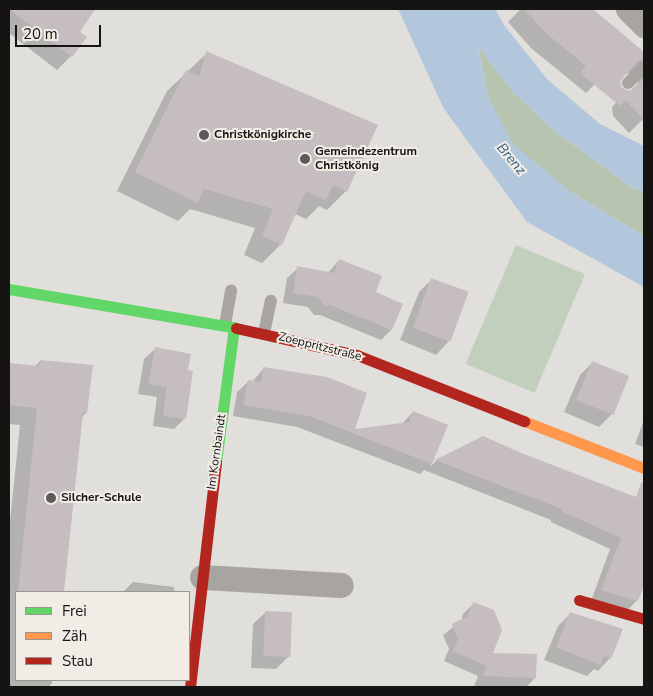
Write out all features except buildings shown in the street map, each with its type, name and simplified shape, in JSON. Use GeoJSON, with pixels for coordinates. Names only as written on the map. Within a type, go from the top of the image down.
{"type":"FeatureCollection","features":[{"type":"Feature","properties":{"kind":"main road","name":"Zoeppritzstraße"},"geometry":{"type":"LineString","coordinates":[[9,289],[230,326],[357,355],[644,468]]}},
{"type":"Feature","properties":{"kind":"main road","name":"Im Kornbaindt"},"geometry":{"type":"LineString","coordinates":[[190,687],[230,326]]}},
{"type":"Feature","properties":{"kind":"main road"},"geometry":{"type":"LineString","coordinates":[[578,600],[644,619]]}},
{"type":"Feature","properties":{"kind":"street"},"geometry":{"type":"LineString","coordinates":[[202,577],[341,584]]}},
{"type":"Feature","properties":{"kind":"lane"},"geometry":{"type":"LineString","coordinates":[[628,83],[644,67]]}},
{"type":"Feature","properties":{"kind":"lane"},"geometry":{"type":"LineString","coordinates":[[230,326],[231,291]]}},
{"type":"Feature","properties":{"kind":"lane"},"geometry":{"type":"LineString","coordinates":[[264,333],[270,301]]}},
{"type":"Feature","properties":{"kind":"green space"},"geometry":{"type":"Polygon","coordinates":[[[478,46],[514,93],[553,130],[630,186],[644,192],[644,236],[571,192],[512,144],[488,97],[478,46]]]}},
{"type":"Feature","properties":{"kind":"green space"},"geometry":{"type":"Polygon","coordinates":[[[516,245],[585,274],[535,393],[466,364],[516,245]]]}},
{"type":"Feature","properties":{"kind":"water","name":"Brenz"},"geometry":{"type":"Polygon","coordinates":[[[398,9],[495,9],[504,25],[547,79],[600,124],[644,146],[644,192],[630,186],[553,130],[514,93],[478,47],[488,97],[513,144],[571,192],[644,236],[644,287],[527,222],[444,109],[398,9]]]}},
{"type":"Feature","properties":{"kind":"traffic: fast"},"geometry":{"type":"LineString","coordinates":[[9,289],[236,328]]}},
{"type":"Feature","properties":{"kind":"traffic: fast"},"geometry":{"type":"LineString","coordinates":[[216,462],[234,327]]}},
{"type":"Feature","properties":{"kind":"traffic: slow"},"geometry":{"type":"LineString","coordinates":[[524,421],[644,468]]}},
{"type":"Feature","properties":{"kind":"traffic: jam"},"geometry":{"type":"LineString","coordinates":[[236,328],[357,355],[524,421]]}},
{"type":"Feature","properties":{"kind":"traffic: jam"},"geometry":{"type":"LineString","coordinates":[[190,687],[216,462]]}},
{"type":"Feature","properties":{"kind":"traffic: jam"},"geometry":{"type":"LineString","coordinates":[[579,600],[644,619]]}},
{"type":"Feature","properties":{"kind":"place","name":"Christkönigkirche"},"geometry":{"type":"Point","coordinates":[204,135]}},
{"type":"Feature","properties":{"kind":"place","name":"Gemeindezentrum Christkönig"},"geometry":{"type":"Point","coordinates":[305,159]}},
{"type":"Feature","properties":{"kind":"place","name":"Silcher-Schule"},"geometry":{"type":"Point","coordinates":[51,498]}}]}
